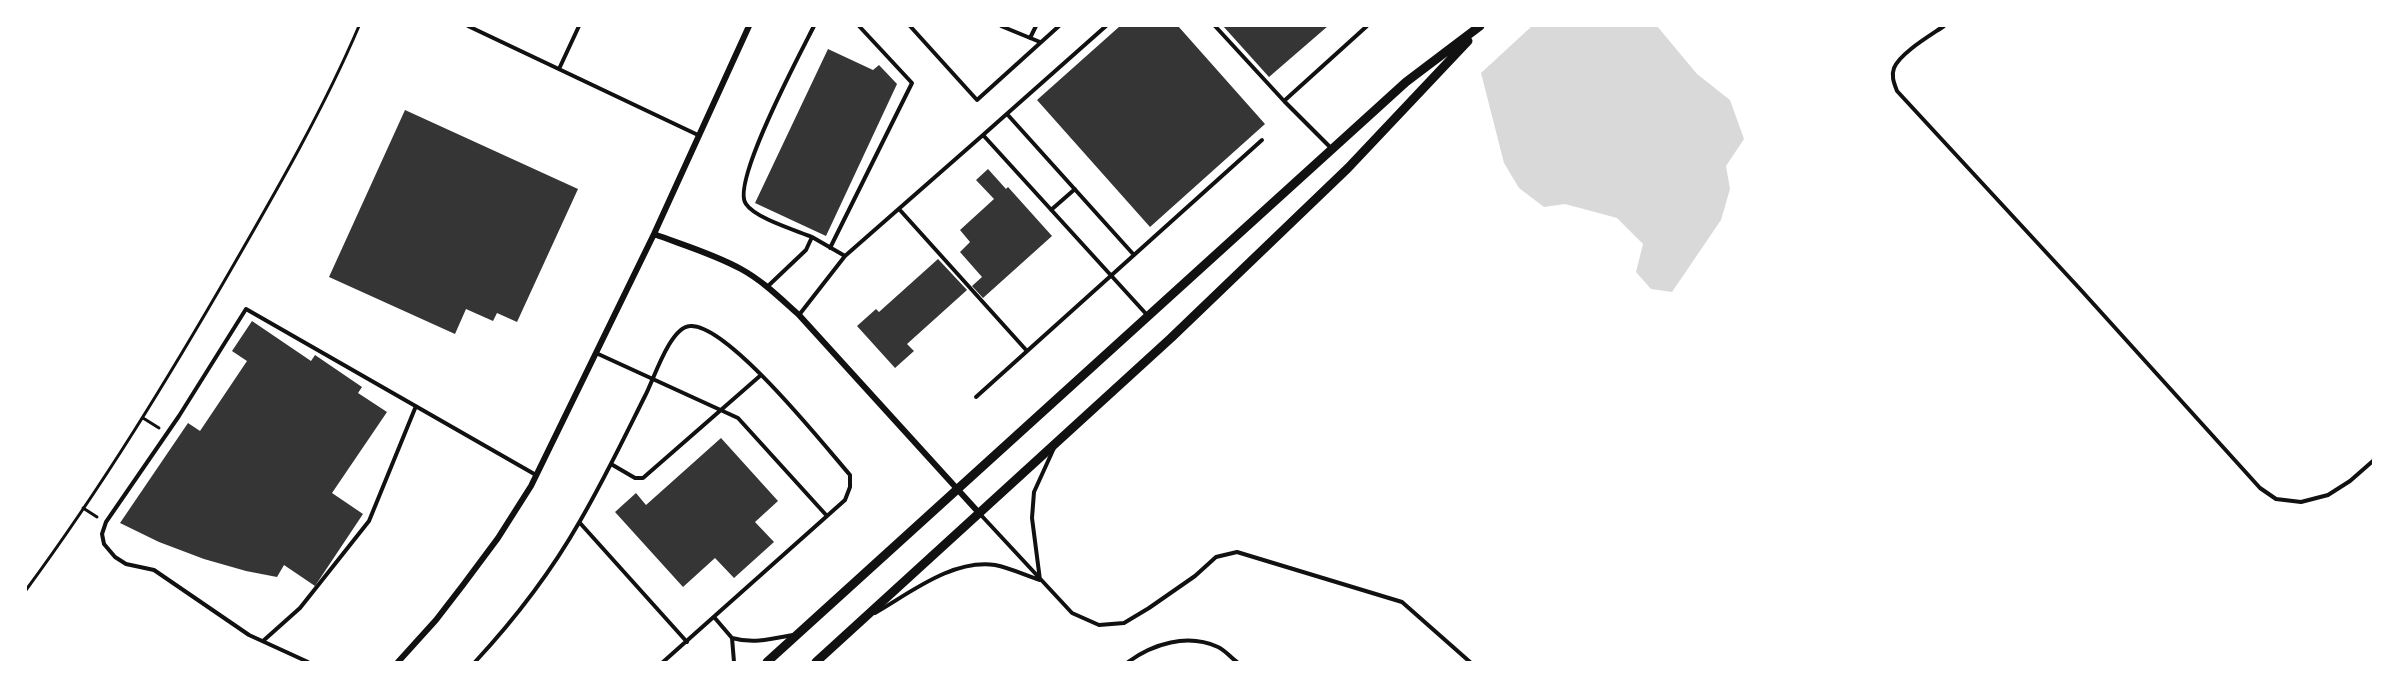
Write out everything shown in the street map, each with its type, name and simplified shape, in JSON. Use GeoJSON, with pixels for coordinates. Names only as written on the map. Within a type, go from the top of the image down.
{"type":"FeatureCollection","features":[{"type":"Feature","properties":{"kind":"street"},"geometry":{"type":"LineString","coordinates":[[398,663],[436,620],[498,538],[536,476],[654,234],[749,26]]}},
{"type":"Feature","properties":{"kind":"street"},"geometry":{"type":"LineString","coordinates":[[767,663],[1406,82],[1481,26]]}},
{"type":"Feature","properties":{"kind":"street"},"geometry":{"type":"LineString","coordinates":[[816,663],[1171,339],[1348,168],[1481,26]]}},
{"type":"Feature","properties":{"kind":"street"},"geometry":{"type":"LineString","coordinates":[[654,234],[725,261],[742,269],[767,287],[799,315],[980,514]]}},
{"type":"Feature","properties":{"kind":"lane"},"geometry":{"type":"LineString","coordinates":[[468,26],[698,135]]}},
{"type":"Feature","properties":{"kind":"lane"},"geometry":{"type":"LineString","coordinates":[[559,69],[579,26]]}},
{"type":"Feature","properties":{"kind":"lane"},"geometry":{"type":"LineString","coordinates":[[814,26],[750,160],[743,198],[746,205],[757,213],[812,237],[845,256]]}},
{"type":"Feature","properties":{"kind":"lane"},"geometry":{"type":"LineString","coordinates":[[830,248],[912,83],[859,26]]}},
{"type":"Feature","properties":{"kind":"lane"},"geometry":{"type":"LineString","coordinates":[[910,26],[976,100],[1059,26]]}},
{"type":"Feature","properties":{"kind":"lane"},"geometry":{"type":"LineString","coordinates":[[1001,26],[1040,42]]}},
{"type":"Feature","properties":{"kind":"lane"},"geometry":{"type":"LineString","coordinates":[[1030,38],[1036,26]]}},
{"type":"Feature","properties":{"kind":"lane"},"geometry":{"type":"LineString","coordinates":[[799,315],[845,256],[1106,26]]}},
{"type":"Feature","properties":{"kind":"lane"},"geometry":{"type":"LineString","coordinates":[[1215,26],[1332,149]]}},
{"type":"Feature","properties":{"kind":"lane"},"geometry":{"type":"LineString","coordinates":[[1284,100],[1367,26]]}},
{"type":"Feature","properties":{"kind":"lane"},"geometry":{"type":"LineString","coordinates":[[1944,26],[1902,57],[1894,67],[1892,79],[1897,91],[2260,488],[2276,500],[2301,502],[2328,495],[2350,481],[2373,460]]}},
{"type":"Feature","properties":{"kind":"lane"},"geometry":{"type":"LineString","coordinates":[[1007,114],[1134,255]]}},
{"type":"Feature","properties":{"kind":"lane"},"geometry":{"type":"LineString","coordinates":[[983,135],[1148,316]]}},
{"type":"Feature","properties":{"kind":"lane"},"geometry":{"type":"LineString","coordinates":[[976,397],[1262,140]]}},
{"type":"Feature","properties":{"kind":"lane"},"geometry":{"type":"LineString","coordinates":[[1051,210],[1075,189]]}},
{"type":"Feature","properties":{"kind":"lane"},"geometry":{"type":"LineString","coordinates":[[899,209],[1027,352]]}},
{"type":"Feature","properties":{"kind":"lane"},"geometry":{"type":"LineString","coordinates":[[767,287],[806,250],[812,237]]}},
{"type":"Feature","properties":{"kind":"lane"},"geometry":{"type":"LineString","coordinates":[[308,663],[249,635],[154,570],[126,564],[115,557],[104,544],[102,534],[106,522],[167,434],[246,309],[536,476]]}},
{"type":"Feature","properties":{"kind":"lane"},"geometry":{"type":"LineString","coordinates":[[475,663],[503,632],[580,522],[653,380],[671,339],[677,332],[689,326],[700,327],[714,333],[737,351],[761,375],[850,475],[850,487],[845,500],[663,663]]}},
{"type":"Feature","properties":{"kind":"lane"},"geometry":{"type":"LineString","coordinates":[[596,353],[738,418],[827,516]]}},
{"type":"Feature","properties":{"kind":"lane"},"geometry":{"type":"LineString","coordinates":[[611,464],[635,478],[643,478],[761,375]]}},
{"type":"Feature","properties":{"kind":"lane"},"geometry":{"type":"LineString","coordinates":[[263,641],[300,608],[369,521],[416,406]]}},
{"type":"Feature","properties":{"kind":"lane"},"geometry":{"type":"LineString","coordinates":[[1040,580],[1032,518],[1034,492],[1056,445]]}},
{"type":"Feature","properties":{"kind":"lane"},"geometry":{"type":"LineString","coordinates":[[980,514],[1072,613],[1100,625],[1124,622],[1149,608],[1195,576],[1216,557],[1236,552],[1402,602],[1470,663]]}},
{"type":"Feature","properties":{"kind":"lane"},"geometry":{"type":"LineString","coordinates":[[580,522],[687,642]]}},
{"type":"Feature","properties":{"kind":"lane"},"geometry":{"type":"LineString","coordinates":[[862,621],[934,579],[968,564],[996,565],[1040,580]]}},
{"type":"Feature","properties":{"kind":"lane"},"geometry":{"type":"LineString","coordinates":[[714,617],[732,638],[743,641],[758,641],[800,634]]}},
{"type":"Feature","properties":{"kind":"lane"},"geometry":{"type":"LineString","coordinates":[[732,638],[734,663]]}},
{"type":"Feature","properties":{"kind":"lane"},"geometry":{"type":"LineString","coordinates":[[1128,663],[1138,655],[1167,642],[1197,641],[1220,648],[1237,663]]}},
{"type":"Feature","properties":{"kind":"path"},"geometry":{"type":"LineString","coordinates":[[26,590],[143,418],[284,177],[359,26]]}},
{"type":"Feature","properties":{"kind":"path"},"geometry":{"type":"LineString","coordinates":[[143,418],[167,434]]}},
{"type":"Feature","properties":{"kind":"path"},"geometry":{"type":"LineString","coordinates":[[83,508],[106,522]]}},
{"type":"Feature","properties":{"kind":"shaded area"},"geometry":{"type":"Polygon","coordinates":[[[1532,26],[1657,26],[1697,74],[1730,100],[1744,139],[1726,166],[1730,189],[1721,220],[1672,292],[1651,289],[1636,272],[1643,244],[1617,218],[1565,204],[1544,207],[1519,188],[1504,163],[1481,73],[1532,26]]]}},
{"type":"Feature","properties":{"kind":"building"},"geometry":{"type":"Polygon","coordinates":[[[1120,26],[1178,26],[1265,124],[1150,227],[1037,100],[1120,26]]]}},
{"type":"Feature","properties":{"kind":"building"},"geometry":{"type":"Polygon","coordinates":[[[1223,26],[1328,26],[1269,77],[1223,26]]]}},
{"type":"Feature","properties":{"kind":"building"},"geometry":{"type":"Polygon","coordinates":[[[828,49],[873,70],[879,65],[897,84],[826,236],[755,203],[828,49]]]}},
{"type":"Feature","properties":{"kind":"building"},"geometry":{"type":"Polygon","coordinates":[[[405,110],[578,189],[517,322],[497,313],[493,321],[466,309],[455,334],[329,277],[405,110]]]}},
{"type":"Feature","properties":{"kind":"building"},"geometry":{"type":"Polygon","coordinates":[[[988,169],[1006,189],[1008,187],[1052,236],[983,298],[972,286],[982,277],[960,252],[970,242],[960,230],[994,199],[976,180],[988,169]]]}},
{"type":"Feature","properties":{"kind":"building"},"geometry":{"type":"Polygon","coordinates":[[[938,259],[967,290],[907,344],[914,351],[895,368],[857,326],[876,309],[879,312],[938,259]]]}},
{"type":"Feature","properties":{"kind":"building"},"geometry":{"type":"Polygon","coordinates":[[[252,321],[311,361],[315,355],[362,387],[358,393],[387,412],[332,493],[363,514],[315,586],[284,565],[277,577],[246,571],[204,559],[159,542],[120,523],[188,423],[200,431],[247,361],[232,351],[252,321]]]}},
{"type":"Feature","properties":{"kind":"building"},"geometry":{"type":"Polygon","coordinates":[[[721,438],[778,501],[755,522],[774,542],[734,578],[715,558],[683,587],[615,512],[636,493],[646,505],[721,438]]]}}]}
